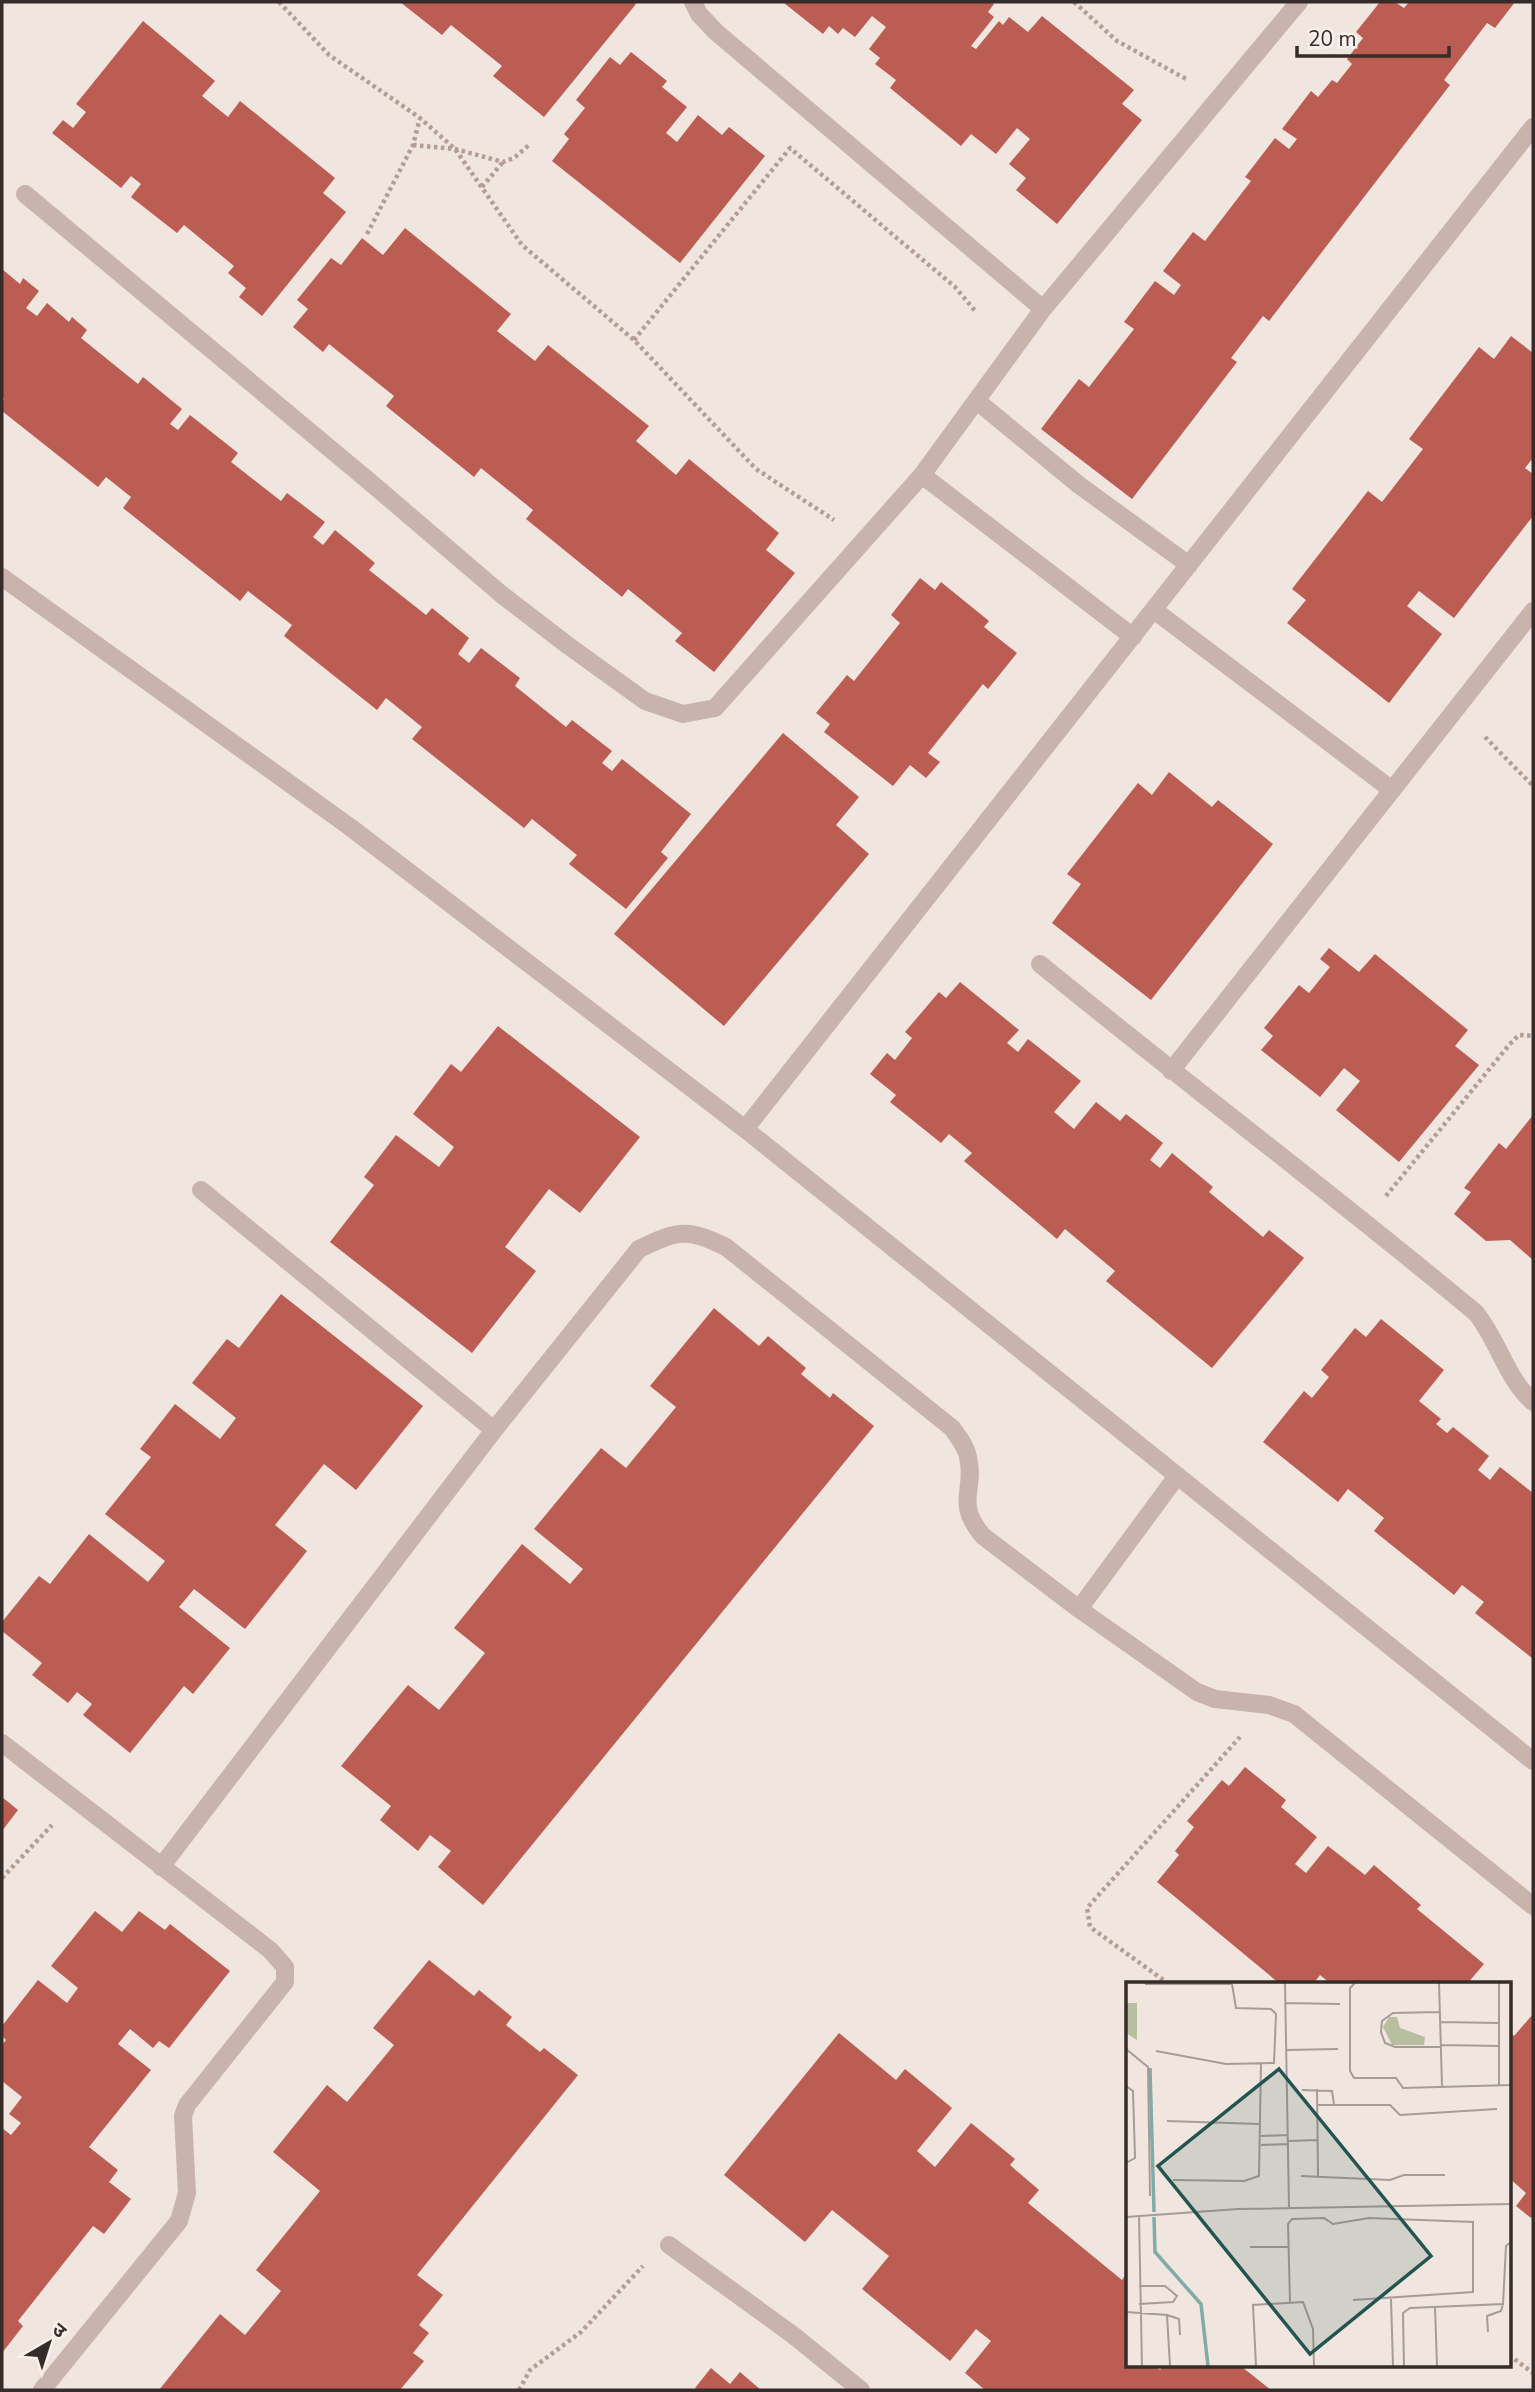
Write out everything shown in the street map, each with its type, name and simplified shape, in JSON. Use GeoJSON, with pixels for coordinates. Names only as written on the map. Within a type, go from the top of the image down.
{"type":"FeatureCollection","features":[{"type":"Feature","properties":{"kind":"street"},"geometry":{"type":"LineString","coordinates":[[693,2],[716,32],[1043,309]]}},
{"type":"Feature","properties":{"kind":"street"},"geometry":{"type":"LineString","coordinates":[[25,194],[500,594],[645,701],[683,714],[715,708],[922,475],[1043,309],[1299,2]]}},
{"type":"Feature","properties":{"kind":"street"},"geometry":{"type":"LineString","coordinates":[[745,1129],[1533,127]]}},
{"type":"Feature","properties":{"kind":"street"},"geometry":{"type":"LineString","coordinates":[[977,401],[1079,485],[1189,565]]}},
{"type":"Feature","properties":{"kind":"street"},"geometry":{"type":"LineString","coordinates":[[922,475],[1133,636]]}},
{"type":"Feature","properties":{"kind":"street"},"geometry":{"type":"LineString","coordinates":[[2,577],[350,827],[745,1129],[1533,1761]]}},
{"type":"Feature","properties":{"kind":"street"},"geometry":{"type":"LineString","coordinates":[[1154,610],[1392,790]]}},
{"type":"Feature","properties":{"kind":"street"},"geometry":{"type":"LineString","coordinates":[[1171,1071],[1533,611]]}},
{"type":"Feature","properties":{"kind":"street"},"geometry":{"type":"LineString","coordinates":[[1040,964],[1171,1071],[1366,1222],[1476,1313],[1490,1331],[1510,1374],[1533,1402]]}},
{"type":"Feature","properties":{"kind":"street"},"geometry":{"type":"LineString","coordinates":[[201,1190],[494,1430]]}},
{"type":"Feature","properties":{"kind":"street"},"geometry":{"type":"LineString","coordinates":[[160,1867],[494,1430],[639,1249],[671,1234],[699,1234],[726,1247],[952,1428],[963,1443],[969,1460],[967,1508],[971,1522],[983,1536],[1079,1609],[1197,1692],[1215,1699],[1269,1705],[1294,1714],[1533,1906]]}},
{"type":"Feature","properties":{"kind":"street"},"geometry":{"type":"LineString","coordinates":[[1079,1609],[1177,1476]]}},
{"type":"Feature","properties":{"kind":"street"},"geometry":{"type":"LineString","coordinates":[[2,1743],[270,1950],[285,1967],[285,1982],[187,2105],[183,2116],[187,2193],[179,2221],[43,2390]]}},
{"type":"Feature","properties":{"kind":"street"},"geometry":{"type":"LineString","coordinates":[[669,2245],[793,2335],[861,2390]]}},
{"type":"Feature","properties":{"kind":"path"},"geometry":{"type":"LineString","coordinates":[[279,2],[329,55],[420,118],[456,149],[522,245],[634,340],[756,469],[864,540]]}},
{"type":"Feature","properties":{"kind":"path"},"geometry":{"type":"LineString","coordinates":[[1074,2],[1117,41],[1219,97]]}},
{"type":"Feature","properties":{"kind":"path"},"geometry":{"type":"LineString","coordinates":[[367,234],[413,145],[420,118]]}},
{"type":"Feature","properties":{"kind":"path"},"geometry":{"type":"LineString","coordinates":[[413,145],[456,149],[503,162]]}},
{"type":"Feature","properties":{"kind":"path"},"geometry":{"type":"LineString","coordinates":[[482,187],[503,162],[514,158],[529,145]]}},
{"type":"Feature","properties":{"kind":"path"},"geometry":{"type":"LineString","coordinates":[[634,340],[790,148],[955,287],[976,312]]}},
{"type":"Feature","properties":{"kind":"path"},"geometry":{"type":"LineString","coordinates":[[1485,737],[1533,786]]}},
{"type":"Feature","properties":{"kind":"path"},"geometry":{"type":"LineString","coordinates":[[1366,1222],[1509,1045],[1519,1035],[1533,1036]]}},
{"type":"Feature","properties":{"kind":"path"},"geometry":{"type":"LineString","coordinates":[[1166,1982],[1090,1927],[1087,1908],[1269,1705]]}},
{"type":"Feature","properties":{"kind":"path"},"geometry":{"type":"LineString","coordinates":[[2,1878],[76,1799]]}},
{"type":"Feature","properties":{"kind":"path"},"geometry":{"type":"LineString","coordinates":[[519,2390],[530,2370],[581,2332],[634,2272],[669,2245]]}},
{"type":"Feature","properties":{"kind":"path"},"geometry":{"type":"LineString","coordinates":[[1510,2356],[1533,2373]]}},
{"type":"Feature","properties":{"kind":"building"},"geometry":{"type":"Polygon","coordinates":[[[400,2],[636,4],[544,117],[493,76],[502,66],[451,25],[442,35],[400,2]]]}},
{"type":"Feature","properties":{"kind":"building"},"geometry":{"type":"Polygon","coordinates":[[[991,2],[994,4],[988,12],[994,17],[971,46],[976,49],[999,21],[1003,25],[1009,17],[1028,32],[1042,16],[1134,90],[1122,104],[1142,120],[1057,224],[1016,190],[1026,178],[1009,164],[1030,139],[1017,128],[996,154],[971,134],[961,146],[890,88],[896,80],[875,64],[880,58],[869,49],[886,27],[872,16],[855,37],[843,28],[838,34],[829,26],[823,34],[784,3],[991,2]]]}},
{"type":"Feature","properties":{"kind":"building"},"geometry":{"type":"Polygon","coordinates":[[[1380,2],[1395,2],[1404,8],[1409,2],[1515,2],[1495,28],[1487,23],[1444,80],[1450,85],[1269,321],[1263,316],[1231,358],[1237,362],[1132,499],[1041,429],[1079,379],[1089,387],[1134,329],[1124,322],[1155,281],[1174,295],[1181,285],[1163,271],[1193,232],[1205,241],[1251,181],[1245,177],[1275,138],[1289,149],[1297,139],[1282,129],[1311,91],[1318,97],[1332,80],[1337,83],[1352,64],[1347,59],[1363,38],[1356,32],[1380,2]]]}},
{"type":"Feature","properties":{"kind":"building"},"geometry":{"type":"Polygon","coordinates":[[[143,21],[215,81],[202,96],[228,117],[240,101],[335,178],[323,193],[346,212],[262,316],[239,297],[246,288],[228,273],[234,266],[184,225],[177,233],[131,197],[141,184],[131,176],[121,188],[52,133],[63,120],[73,128],[86,112],[76,104],[143,21]]]}},
{"type":"Feature","properties":{"kind":"building"},"geometry":{"type":"Polygon","coordinates":[[[631,52],[667,81],[662,87],[687,107],[666,133],[677,142],[698,115],[722,135],[729,127],[765,156],[680,263],[552,161],[569,139],[564,134],[585,108],[576,100],[610,57],[620,65],[631,52]]]}},
{"type":"Feature","properties":{"kind":"building"},"geometry":{"type":"Polygon","coordinates":[[[405,228],[511,314],[497,331],[535,361],[548,345],[649,426],[636,441],[676,475],[689,459],[779,533],[766,550],[795,573],[714,672],[675,641],[682,633],[628,589],[622,597],[526,519],[533,510],[481,468],[474,477],[386,406],[394,396],[329,344],[323,352],[293,327],[308,309],[297,300],[331,258],[341,265],[362,238],[383,255],[405,228]]]}},
{"type":"Feature","properties":{"kind":"building"},"geometry":{"type":"Polygon","coordinates":[[[2,269],[20,284],[23,278],[39,291],[26,308],[37,316],[47,303],[69,322],[72,317],[87,330],[81,338],[138,384],[143,377],[182,409],[170,424],[178,430],[190,415],[238,453],[231,462],[281,501],[287,493],[325,522],[313,537],[323,545],[335,530],[375,563],[369,570],[426,615],[432,608],[469,638],[458,654],[469,663],[481,648],[520,678],[515,686],[566,727],[572,720],[612,751],[602,763],[612,771],[622,759],[691,814],[661,852],[668,858],[626,909],[569,864],[577,855],[532,819],[524,828],[412,739],[422,727],[386,698],[377,710],[284,636],[292,625],[248,591],[240,601],[123,508],[131,497],[106,477],[98,487],[2,411],[2,269]]]}},
{"type":"Feature","properties":{"kind":"building"},"geometry":{"type":"Polygon","coordinates":[[[1511,336],[1533,353],[1533,458],[1525,468],[1533,474],[1533,516],[1454,618],[1419,591],[1407,606],[1442,634],[1389,703],[1287,623],[1306,600],[1292,589],[1368,491],[1382,502],[1423,449],[1409,439],[1479,347],[1494,359],[1511,336]]]}},
{"type":"Feature","properties":{"kind":"building"},"geometry":{"type":"Polygon","coordinates":[[[920,578],[935,590],[941,582],[989,621],[984,627],[1017,653],[988,689],[983,684],[928,753],[940,762],[926,778],[910,765],[893,786],[824,732],[830,724],[816,713],[847,675],[854,681],[900,623],[891,615],[920,578]]]}},
{"type":"Feature","properties":{"kind":"building"},"geometry":{"type":"Polygon","coordinates":[[[783,733],[859,797],[836,825],[869,854],[724,1026],[614,934],[783,733]]]}},
{"type":"Feature","properties":{"kind":"building"},"geometry":{"type":"Polygon","coordinates":[[[1169,772],[1212,807],[1218,800],[1273,844],[1151,1000],[1052,923],[1081,884],[1067,874],[1138,783],[1152,795],[1169,772]]]}},
{"type":"Feature","properties":{"kind":"building"},"geometry":{"type":"Polygon","coordinates":[[[1329,948],[1359,972],[1375,954],[1468,1030],[1455,1046],[1479,1065],[1399,1162],[1336,1110],[1360,1081],[1344,1068],[1320,1097],[1261,1050],[1273,1036],[1264,1028],[1299,985],[1309,993],[1330,967],[1320,959],[1329,948]]]}},
{"type":"Feature","properties":{"kind":"building"},"geometry":{"type":"Polygon","coordinates":[[[960,982],[1019,1030],[1007,1043],[1018,1052],[1028,1039],[1081,1081],[1054,1112],[1074,1129],[1096,1102],[1120,1121],[1126,1114],[1163,1143],[1150,1160],[1160,1168],[1172,1153],[1213,1187],[1209,1192],[1263,1237],[1269,1230],[1304,1258],[1212,1368],[1106,1281],[1115,1271],[1065,1229],[1057,1239],[964,1161],[972,1153],[949,1134],[941,1143],[890,1102],[896,1095],[870,1074],[887,1053],[895,1060],[912,1038],[905,1032],[939,992],[946,998],[960,982]]]}},
{"type":"Feature","properties":{"kind":"building"},"geometry":{"type":"Polygon","coordinates":[[[498,1026],[640,1137],[580,1213],[549,1189],[505,1247],[536,1271],[472,1353],[330,1242],[374,1185],[364,1177],[396,1135],[439,1167],[454,1147],[413,1114],[451,1064],[461,1072],[498,1026]]]}},
{"type":"Feature","properties":{"kind":"building"},"geometry":{"type":"Polygon","coordinates":[[[1533,1115],[1533,1260],[1510,1240],[1486,1241],[1454,1214],[1471,1192],[1464,1188],[1499,1143],[1506,1149],[1533,1115]]]}},
{"type":"Feature","properties":{"kind":"building"},"geometry":{"type":"Polygon","coordinates":[[[281,1294],[423,1406],[356,1490],[324,1464],[275,1525],[307,1551],[245,1629],[194,1589],[179,1607],[230,1648],[193,1694],[184,1686],[130,1753],[83,1715],[92,1704],[77,1692],[68,1703],[32,1675],[42,1663],[2,1631],[2,1622],[39,1576],[50,1584],[89,1534],[148,1582],[165,1561],[105,1514],[151,1457],[140,1449],[175,1404],[220,1439],[236,1418],[192,1383],[227,1339],[239,1348],[281,1294]]]}},
{"type":"Feature","properties":{"kind":"building"},"geometry":{"type":"Polygon","coordinates":[[[714,1308],[759,1346],[768,1336],[806,1368],[801,1374],[830,1398],[833,1393],[874,1426],[483,1905],[438,1867],[451,1851],[430,1835],[418,1851],[380,1820],[391,1806],[341,1766],[408,1685],[439,1710],[485,1653],[454,1628],[522,1544],[570,1584],[583,1569],[534,1529],[601,1448],[626,1468],[676,1407],[650,1386],[714,1308]]]}},
{"type":"Feature","properties":{"kind":"building"},"geometry":{"type":"Polygon","coordinates":[[[1381,1319],[1444,1370],[1419,1401],[1441,1419],[1436,1424],[1447,1433],[1453,1427],[1489,1456],[1478,1470],[1490,1480],[1500,1467],[1533,1493],[1532,1658],[1475,1613],[1484,1602],[1462,1585],[1454,1595],[1374,1531],[1384,1518],[1348,1489],[1338,1502],[1263,1442],[1304,1391],[1312,1398],[1329,1377],[1321,1370],[1355,1328],[1366,1337],[1381,1319]]]}},
{"type":"Feature","properties":{"kind":"building"},"geometry":{"type":"Polygon","coordinates":[[[1245,1767],[1286,1800],[1281,1807],[1317,1837],[1295,1864],[1306,1873],[1328,1846],[1365,1875],[1374,1865],[1421,1905],[1417,1909],[1484,1964],[1469,1982],[1329,1982],[1320,1975],[1315,1982],[1278,1982],[1157,1882],[1179,1855],[1175,1851],[1194,1827],[1187,1821],[1222,1780],[1229,1786],[1245,1767]]]}},
{"type":"Feature","properties":{"kind":"building"},"geometry":{"type":"Polygon","coordinates":[[[2,1797],[18,1810],[2,1831],[2,1797]]]}},
{"type":"Feature","properties":{"kind":"building"},"geometry":{"type":"Polygon","coordinates":[[[95,1911],[122,1932],[139,1911],[165,1930],[170,1924],[230,1971],[169,2048],[159,2041],[153,2048],[130,2029],[118,2044],[151,2070],[89,2147],[118,2170],[109,2182],[131,2199],[104,2234],[93,2226],[18,2321],[23,2326],[2,2353],[2,2128],[11,2135],[21,2123],[9,2114],[22,2097],[2,2081],[2,2045],[6,2040],[2,2036],[2,2026],[38,1980],[67,2003],[78,1988],[51,1966],[95,1911]]]}},
{"type":"Feature","properties":{"kind":"building"},"geometry":{"type":"Polygon","coordinates":[[[429,1960],[474,1996],[479,1990],[512,2017],[506,2025],[540,2052],[544,2048],[578,2075],[417,2275],[443,2295],[419,2325],[429,2333],[413,2353],[424,2361],[400,2390],[159,2390],[220,2314],[245,2335],[281,2291],[256,2270],[320,2191],[273,2152],[327,2085],[347,2102],[394,2045],[373,2028],[429,1960]]]}},
{"type":"Feature","properties":{"kind":"building"},"geometry":{"type":"Polygon","coordinates":[[[1533,2014],[1531,2218],[1516,2206],[1526,2193],[1510,2179],[1510,2032],[1514,2036],[1533,2014]]]}},
{"type":"Feature","properties":{"kind":"building"},"geometry":{"type":"Polygon","coordinates":[[[839,2033],[896,2080],[905,2069],[952,2108],[917,2151],[935,2167],[971,2123],[1015,2159],[1010,2165],[1039,2190],[1028,2203],[1122,2280],[1126,2274],[1126,2368],[1243,2368],[1271,2390],[985,2390],[965,2373],[991,2341],[976,2329],[950,2361],[862,2289],[889,2256],[832,2210],[805,2242],[724,2175],[839,2033]]]}},
{"type":"Feature","properties":{"kind":"building"},"geometry":{"type":"Polygon","coordinates":[[[711,2368],[730,2384],[740,2372],[761,2390],[695,2388],[711,2368]]]}}]}
